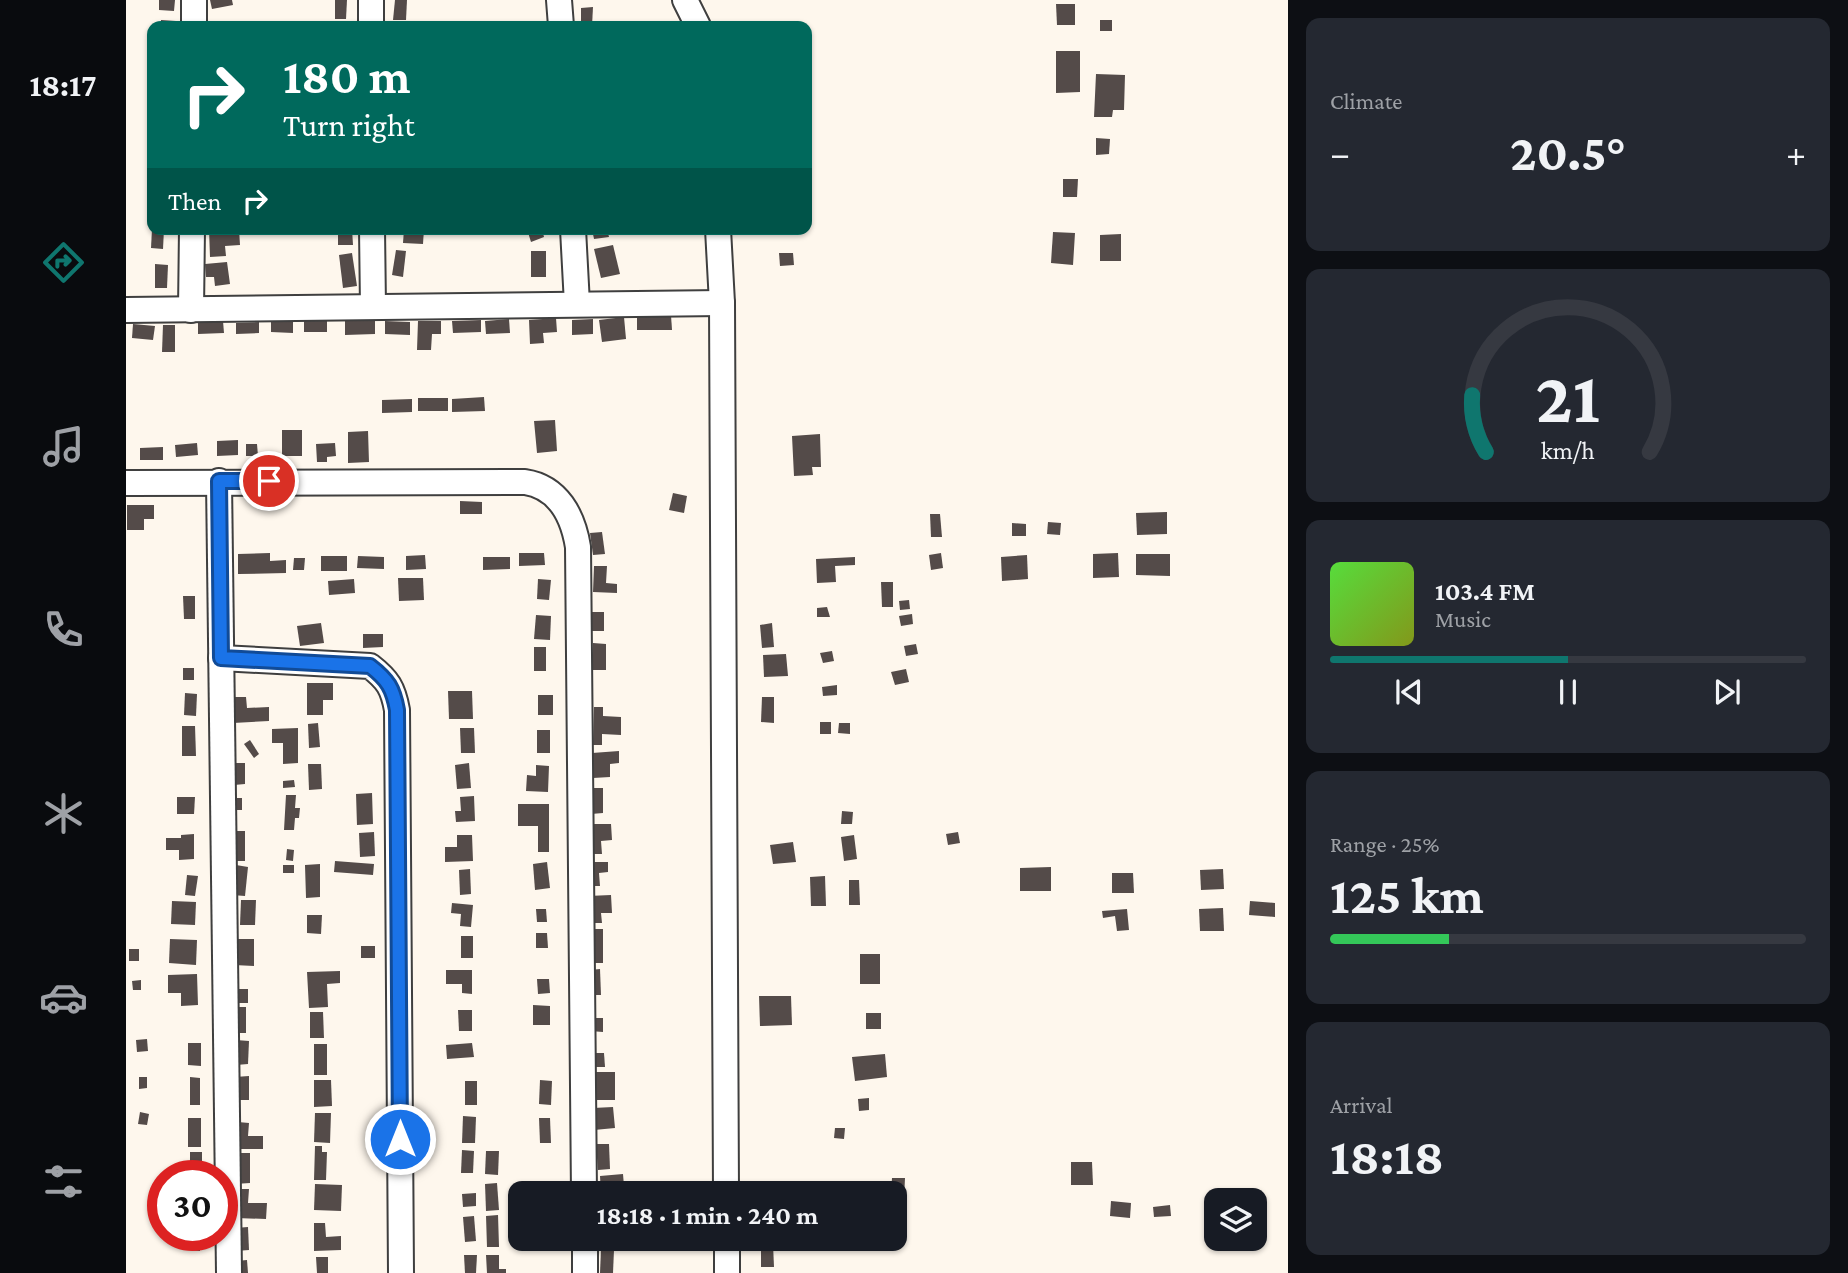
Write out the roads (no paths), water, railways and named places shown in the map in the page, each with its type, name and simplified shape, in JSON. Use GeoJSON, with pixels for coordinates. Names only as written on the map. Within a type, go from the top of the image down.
{"type":"FeatureCollection","features":[{"type":"Feature","properties":{"kind":"street"},"geometry":{"type":"LineString","coordinates":[[194,0],[194,21]]}},
{"type":"Feature","properties":{"kind":"street"},"geometry":{"type":"LineString","coordinates":[[371,0],[371,21]]}},
{"type":"Feature","properties":{"kind":"street"},"geometry":{"type":"LineString","coordinates":[[559,0],[561,21]]}},
{"type":"Feature","properties":{"kind":"street"},"geometry":{"type":"LineString","coordinates":[[685,0],[696,21]]}},
{"type":"Feature","properties":{"kind":"street"},"geometry":{"type":"LineString","coordinates":[[191,310],[192,235]]}},
{"type":"Feature","properties":{"kind":"street"},"geometry":{"type":"LineString","coordinates":[[372,235],[373,307]]}},
{"type":"Feature","properties":{"kind":"street"},"geometry":{"type":"LineString","coordinates":[[573,235],[577,304]]}},
{"type":"Feature","properties":{"kind":"street"},"geometry":{"type":"LineString","coordinates":[[718,235],[722,303],[726,1181]]}},
{"type":"Feature","properties":{"kind":"street"},"geometry":{"type":"LineString","coordinates":[[126,310],[722,303]]}},
{"type":"Feature","properties":{"kind":"street"},"geometry":{"type":"LineString","coordinates":[[219,481],[229,1273]]}},
{"type":"Feature","properties":{"kind":"street"},"geometry":{"type":"LineString","coordinates":[[126,482],[525,482],[545,487],[557,497],[576,530],[578,547],[584,1181]]}},
{"type":"Feature","properties":{"kind":"street"},"geometry":{"type":"LineString","coordinates":[[221,658],[370,666],[383,676],[394,691],[397,724],[401,1273]]}},
{"type":"Feature","properties":{"kind":"street"},"geometry":{"type":"LineString","coordinates":[[585,1251],[585,1273]]}},
{"type":"Feature","properties":{"kind":"street"},"geometry":{"type":"LineString","coordinates":[[727,1251],[727,1273]]}}]}
